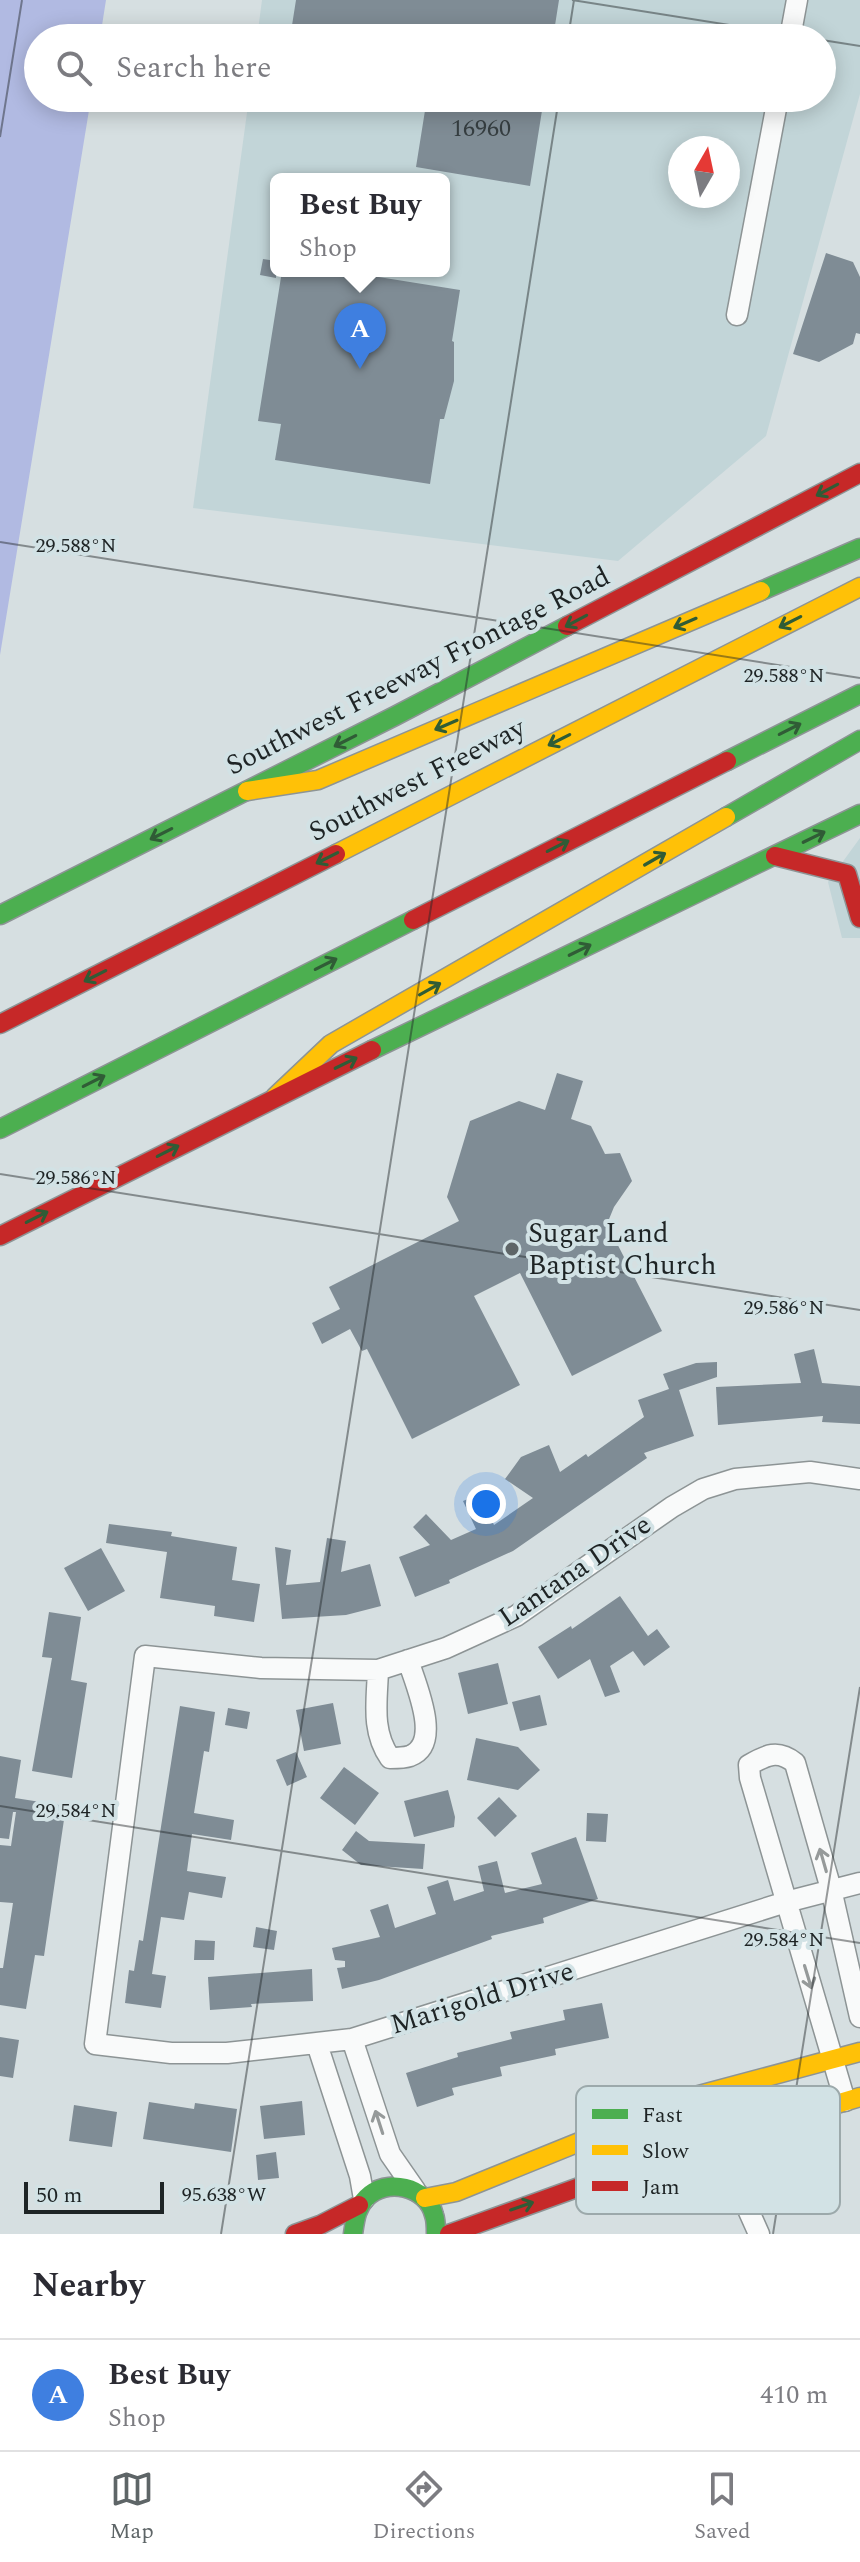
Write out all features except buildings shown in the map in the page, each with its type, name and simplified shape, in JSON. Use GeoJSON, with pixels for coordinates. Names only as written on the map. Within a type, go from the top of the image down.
{"type":"FeatureCollection","features":[{"type":"Feature","properties":{"kind":"main road","name":"Southwest Freeway Frontage Road"},"geometry":{"type":"LineString","coordinates":[[1,914],[247,791],[860,473]]}},
{"type":"Feature","properties":{"kind":"main road"},"geometry":{"type":"LineString","coordinates":[[247,791],[318,780],[860,548]]}},
{"type":"Feature","properties":{"kind":"main road","name":"Southwest Freeway"},"geometry":{"type":"LineString","coordinates":[[0,1024],[860,587]]}},
{"type":"Feature","properties":{"kind":"main road"},"geometry":{"type":"LineString","coordinates":[[0,1129],[860,694]]}},
{"type":"Feature","properties":{"kind":"main road"},"geometry":{"type":"LineString","coordinates":[[275,1097],[331,1044],[860,740]]}},
{"type":"Feature","properties":{"kind":"main road"},"geometry":{"type":"LineString","coordinates":[[0,1236],[275,1097],[860,814]]}},
{"type":"Feature","properties":{"kind":"main road"},"geometry":{"type":"LineString","coordinates":[[775,856],[847,874],[860,918]]}},
{"type":"Feature","properties":{"kind":"main road"},"geometry":{"type":"LineString","coordinates":[[731,2086],[860,2052]]}},
{"type":"Feature","properties":{"kind":"main road"},"geometry":{"type":"LineString","coordinates":[[295,2234],[320,2225],[361,2202],[372,2192],[393,2185],[420,2194],[456,2192],[576,2143]]}},
{"type":"Feature","properties":{"kind":"main road"},"geometry":{"type":"LineString","coordinates":[[449,2234],[576,2187]]}},
{"type":"Feature","properties":{"kind":"main road"},"geometry":{"type":"LineString","coordinates":[[420,2194],[436,2218],[436,2234]]}},
{"type":"Feature","properties":{"kind":"main road"},"geometry":{"type":"LineString","coordinates":[[353,2234],[354,2214],[361,2202]]}},
{"type":"Feature","properties":{"kind":"street"},"geometry":{"type":"LineString","coordinates":[[793,24],[797,0]]}},
{"type":"Feature","properties":{"kind":"street"},"geometry":{"type":"LineString","coordinates":[[737,315],[775,112]]}},
{"type":"Feature","properties":{"kind":"street","name":"Lantana Drive"},"geometry":{"type":"LineString","coordinates":[[95,2044],[145,1656],[261,1668],[378,1670],[446,1648],[516,1616],[672,1507],[703,1489],[735,1479],[810,1472],[860,1479]]}},
{"type":"Feature","properties":{"kind":"street"},"geometry":{"type":"LineString","coordinates":[[378,1670],[376,1727],[381,1745],[390,1758],[411,1756],[423,1745],[427,1723],[408,1660]]}},
{"type":"Feature","properties":{"kind":"street"},"geometry":{"type":"LineString","coordinates":[[852,2099],[832,2058],[750,1778],[749,1765],[768,1754],[785,1755],[795,1763],[831,1889],[860,2017]]}},
{"type":"Feature","properties":{"kind":"street","name":"Marigold Drive"},"geometry":{"type":"LineString","coordinates":[[95,2044],[171,2053],[227,2053],[352,2039],[786,1902],[860,1883]]}},
{"type":"Feature","properties":{"kind":"street"},"geometry":{"type":"LineString","coordinates":[[352,2039],[390,2154],[420,2194]]}},
{"type":"Feature","properties":{"kind":"street"},"geometry":{"type":"LineString","coordinates":[[317,2044],[360,2176],[361,2202]]}},
{"type":"Feature","properties":{"kind":"street"},"geometry":{"type":"LineString","coordinates":[[750,2214],[759,2234]]}},
{"type":"Feature","properties":{"kind":"shaded area"},"geometry":{"type":"Polygon","coordinates":[[[262,0],[860,0],[860,94],[766,436],[618,561],[193,508],[247,112],[836,112],[836,24],[259,24],[262,0]]]}},
{"type":"Feature","properties":{"kind":"shaded area"},"geometry":{"type":"Polygon","coordinates":[[[860,838],[860,938],[842,938],[828,882],[860,838]]]}},
{"type":"Feature","properties":{"kind":"water"},"geometry":{"type":"Polygon","coordinates":[[[0,0],[106,0],[102,24],[24,24],[24,112],[89,112],[0,655],[0,0]]]}},
{"type":"Feature","properties":{"kind":"traffic: fast"},"geometry":{"type":"LineString","coordinates":[[761,591],[860,548]]}},
{"type":"Feature","properties":{"kind":"traffic: fast"},"geometry":{"type":"LineString","coordinates":[[0,915],[567,626]]}},
{"type":"Feature","properties":{"kind":"traffic: fast"},"geometry":{"type":"LineString","coordinates":[[727,761],[860,694]]}},
{"type":"Feature","properties":{"kind":"traffic: fast"},"geometry":{"type":"LineString","coordinates":[[726,817],[860,740]]}},
{"type":"Feature","properties":{"kind":"traffic: fast"},"geometry":{"type":"LineString","coordinates":[[372,1050],[860,814]]}},
{"type":"Feature","properties":{"kind":"traffic: fast"},"geometry":{"type":"LineString","coordinates":[[0,1129],[413,920]]}},
{"type":"Feature","properties":{"kind":"traffic: fast"},"geometry":{"type":"LineString","coordinates":[[353,2234],[358,2210],[366,2198],[384,2188],[394,2187],[415,2191],[423,2197],[434,2215],[436,2234]]}},
{"type":"Feature","properties":{"kind":"traffic: slow"},"geometry":{"type":"LineString","coordinates":[[336,854],[860,587]]}},
{"type":"Feature","properties":{"kind":"traffic: slow"},"geometry":{"type":"LineString","coordinates":[[247,791],[318,780],[761,591]]}},
{"type":"Feature","properties":{"kind":"traffic: slow"},"geometry":{"type":"LineString","coordinates":[[275,1097],[331,1044],[726,817]]}},
{"type":"Feature","properties":{"kind":"traffic: slow"},"geometry":{"type":"LineString","coordinates":[[733,2086],[860,2052]]}},
{"type":"Feature","properties":{"kind":"traffic: slow"},"geometry":{"type":"LineString","coordinates":[[840,2103],[860,2097]]}},
{"type":"Feature","properties":{"kind":"traffic: slow"},"geometry":{"type":"LineString","coordinates":[[425,2198],[456,2192],[576,2143]]}},
{"type":"Feature","properties":{"kind":"traffic: jam"},"geometry":{"type":"LineString","coordinates":[[567,626],[860,473]]}},
{"type":"Feature","properties":{"kind":"traffic: jam"},"geometry":{"type":"LineString","coordinates":[[413,920],[727,761]]}},
{"type":"Feature","properties":{"kind":"traffic: jam"},"geometry":{"type":"LineString","coordinates":[[0,1024],[336,854]]}},
{"type":"Feature","properties":{"kind":"traffic: jam"},"geometry":{"type":"LineString","coordinates":[[775,856],[847,874],[860,918]]}},
{"type":"Feature","properties":{"kind":"traffic: jam"},"geometry":{"type":"LineString","coordinates":[[0,1236],[372,1050]]}},
{"type":"Feature","properties":{"kind":"traffic: jam"},"geometry":{"type":"LineString","coordinates":[[449,2234],[576,2188]]}},
{"type":"Feature","properties":{"kind":"traffic: jam"},"geometry":{"type":"LineString","coordinates":[[295,2234],[359,2205]]}},
{"type":"Feature","properties":{"kind":"place","name":"Best Buy"},"geometry":{"type":"Point","coordinates":[360,369]}},
{"type":"Feature","properties":{"kind":"place","name":"Sugar Land Baptist Church"},"geometry":{"type":"Point","coordinates":[512,1249]}}]}
